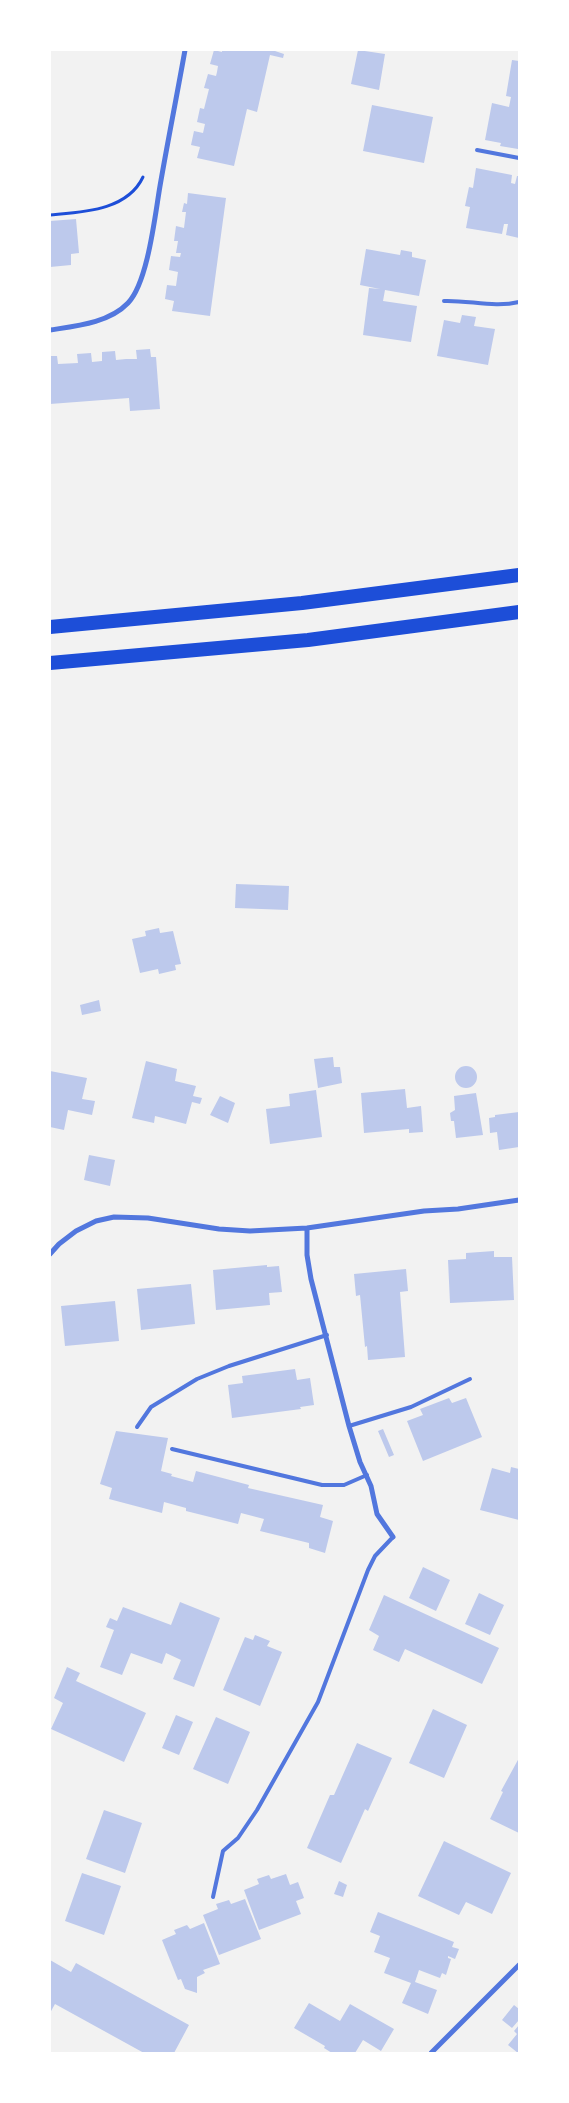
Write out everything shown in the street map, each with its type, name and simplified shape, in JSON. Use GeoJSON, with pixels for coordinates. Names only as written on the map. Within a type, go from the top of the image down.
{"type":"FeatureCollection","features":[{"type":"Feature","properties":{"kind":"highway"},"geometry":{"type":"LineString","coordinates":[[50,627],[302,604],[519,575]]}},
{"type":"Feature","properties":{"kind":"highway"},"geometry":{"type":"LineString","coordinates":[[50,662],[308,640],[519,612]]}},
{"type":"Feature","properties":{"kind":"street"},"geometry":{"type":"LineString","coordinates":[[50,330],[89,323],[114,315],[129,302],[138,286],[148,252],[185,50]]}},
{"type":"Feature","properties":{"kind":"street"},"geometry":{"type":"LineString","coordinates":[[50,1254],[58,1244],[76,1231],[96,1221],[114,1216],[156,1219],[219,1229],[250,1231],[307,1228],[424,1211],[458,1209],[519,1200]]}},
{"type":"Feature","properties":{"kind":"street"},"geometry":{"type":"LineString","coordinates":[[307,1228],[307,1255],[311,1279],[349,1426],[360,1462],[367,1475],[377,1514],[393,1536]]}},
{"type":"Feature","properties":{"kind":"street"},"geometry":{"type":"LineString","coordinates":[[430,2053],[519,1965]]}},
{"type":"Feature","properties":{"kind":"lane"},"geometry":{"type":"LineString","coordinates":[[476,150],[519,158]]}},
{"type":"Feature","properties":{"kind":"lane"},"geometry":{"type":"LineString","coordinates":[[444,301],[462,300],[486,304],[519,302]]}},
{"type":"Feature","properties":{"kind":"lane"},"geometry":{"type":"LineString","coordinates":[[137,1428],[151,1407],[198,1379],[229,1366],[327,1335]]}},
{"type":"Feature","properties":{"kind":"lane"},"geometry":{"type":"LineString","coordinates":[[349,1426],[411,1407],[470,1378]]}},
{"type":"Feature","properties":{"kind":"lane"},"geometry":{"type":"LineString","coordinates":[[172,1449],[322,1485],[344,1485],[367,1475]]}},
{"type":"Feature","properties":{"kind":"lane"},"geometry":{"type":"LineString","coordinates":[[213,1897],[223,1851],[238,1838],[257,1810],[318,1702],[333,1667],[368,1570],[375,1556],[393,1536]]}},
{"type":"Feature","properties":{"kind":"path"},"geometry":{"type":"LineString","coordinates":[[50,215],[86,212],[108,206],[128,196],[139,187],[144,176],[165,160]]}},
{"type":"Feature","properties":{"kind":"building"},"geometry":{"type":"Polygon","coordinates":[[[214,50],[222,52],[222,50],[272,50],[284,54],[283,58],[270,55],[257,112],[247,109],[234,166],[197,158],[200,147],[191,145],[194,131],[203,133],[205,124],[197,122],[200,108],[204,109],[209,89],[204,88],[208,74],[216,76],[217,72],[218,66],[210,64],[214,50]]]}},
{"type":"Feature","properties":{"kind":"building"},"geometry":{"type":"Polygon","coordinates":[[[358,50],[385,54],[379,90],[351,84],[358,50]]]}},
{"type":"Feature","properties":{"kind":"building"},"geometry":{"type":"Polygon","coordinates":[[[512,60],[519,61],[518,149],[500,146],[501,143],[485,140],[492,103],[509,107],[511,97],[506,96],[512,60]]]}},
{"type":"Feature","properties":{"kind":"building"},"geometry":{"type":"Polygon","coordinates":[[[372,105],[433,117],[424,163],[363,151],[372,105]]]}},
{"type":"Feature","properties":{"kind":"building"},"geometry":{"type":"Polygon","coordinates":[[[476,168],[512,175],[511,183],[515,184],[517,176],[519,176],[519,238],[506,235],[508,224],[504,224],[502,234],[466,228],[470,207],[465,206],[469,187],[473,188],[476,168]]]}},
{"type":"Feature","properties":{"kind":"building"},"geometry":{"type":"Polygon","coordinates":[[[188,193],[226,198],[210,316],[172,311],[174,301],[165,299],[167,285],[176,286],[178,272],[169,270],[171,256],[180,257],[181,253],[176,253],[178,241],[174,241],[176,226],[184,228],[186,212],[182,212],[184,203],[187,204],[188,193]]]}},
{"type":"Feature","properties":{"kind":"building"},"geometry":{"type":"Polygon","coordinates":[[[76,219],[79,253],[71,254],[71,265],[50,267],[50,221],[76,219]]]}},
{"type":"Feature","properties":{"kind":"building"},"geometry":{"type":"Polygon","coordinates":[[[366,249],[400,255],[401,250],[412,252],[412,257],[426,260],[419,296],[385,290],[383,301],[417,306],[411,342],[363,335],[369,288],[380,289],[360,285],[366,249]]]}},
{"type":"Feature","properties":{"kind":"building"},"geometry":{"type":"Polygon","coordinates":[[[462,315],[476,317],[474,326],[495,329],[488,365],[437,356],[444,320],[460,323],[462,315]]]}},
{"type":"Feature","properties":{"kind":"building"},"geometry":{"type":"Polygon","coordinates":[[[150,349],[151,357],[156,357],[160,409],[130,411],[129,398],[50,404],[50,356],[57,356],[58,364],[78,363],[77,354],[91,353],[92,362],[102,361],[102,352],[115,351],[116,360],[137,359],[136,350],[150,349]]]}},
{"type":"Feature","properties":{"kind":"building"},"geometry":{"type":"Polygon","coordinates":[[[236,884],[289,886],[288,910],[235,908],[236,884]]]}},
{"type":"Feature","properties":{"kind":"building"},"geometry":{"type":"Polygon","coordinates":[[[159,928],[160,933],[173,931],[181,964],[175,965],[176,970],[159,974],[158,969],[140,973],[132,939],[146,936],[145,931],[159,928]]]}},
{"type":"Feature","properties":{"kind":"building"},"geometry":{"type":"Polygon","coordinates":[[[99,1000],[101,1011],[82,1015],[80,1005],[99,1000]]]}},
{"type":"Feature","properties":{"kind":"building"},"geometry":{"type":"Polygon","coordinates":[[[333,1057],[334,1067],[340,1067],[342,1083],[318,1088],[314,1059],[333,1057]]]}},
{"type":"Feature","properties":{"kind":"building"},"geometry":{"type":"Polygon","coordinates":[[[146,1061],[177,1069],[175,1081],[196,1086],[193,1096],[202,1098],[200,1104],[192,1102],[186,1124],[155,1116],[154,1123],[132,1118],[146,1061]]]}},
{"type":"Feature","properties":{"kind":"building"},"geometry":{"type":"Polygon","coordinates":[[[462,1066],[470,1066],[477,1073],[477,1081],[470,1088],[462,1088],[455,1081],[455,1073],[462,1066]]]}},
{"type":"Feature","properties":{"kind":"building"},"geometry":{"type":"Polygon","coordinates":[[[50,1071],[87,1078],[82,1099],[95,1101],[92,1115],[68,1110],[64,1130],[50,1127],[50,1071]]]}},
{"type":"Feature","properties":{"kind":"building"},"geometry":{"type":"Polygon","coordinates":[[[405,1089],[407,1108],[421,1106],[423,1132],[409,1133],[409,1129],[364,1133],[361,1093],[405,1089]]]}},
{"type":"Feature","properties":{"kind":"building"},"geometry":{"type":"Polygon","coordinates":[[[316,1090],[322,1137],[270,1144],[266,1109],[290,1106],[289,1094],[316,1090]]]}},
{"type":"Feature","properties":{"kind":"building"},"geometry":{"type":"Polygon","coordinates":[[[476,1093],[483,1135],[456,1138],[454,1121],[451,1121],[450,1113],[455,1110],[454,1096],[476,1093]]]}},
{"type":"Feature","properties":{"kind":"building"},"geometry":{"type":"Polygon","coordinates":[[[220,1096],[235,1103],[228,1123],[210,1115],[220,1096]]]}},
{"type":"Feature","properties":{"kind":"building"},"geometry":{"type":"Polygon","coordinates":[[[519,1112],[519,1147],[499,1150],[497,1132],[490,1133],[489,1118],[495,1117],[495,1115],[519,1112]]]}},
{"type":"Feature","properties":{"kind":"building"},"geometry":{"type":"Polygon","coordinates":[[[89,1155],[115,1160],[110,1186],[84,1180],[89,1155]]]}},
{"type":"Feature","properties":{"kind":"building"},"geometry":{"type":"Polygon","coordinates":[[[494,1251],[494,1257],[512,1257],[514,1300],[450,1303],[448,1260],[466,1259],[466,1253],[494,1251]]]}},
{"type":"Feature","properties":{"kind":"building"},"geometry":{"type":"Polygon","coordinates":[[[267,1265],[267,1267],[279,1266],[282,1292],[269,1293],[270,1305],[216,1310],[213,1270],[267,1265]]]}},
{"type":"Feature","properties":{"kind":"building"},"geometry":{"type":"Polygon","coordinates":[[[406,1269],[408,1291],[400,1292],[405,1357],[368,1360],[360,1295],[356,1296],[354,1274],[406,1269]]]}},
{"type":"Feature","properties":{"kind":"building"},"geometry":{"type":"Polygon","coordinates":[[[191,1284],[195,1324],[141,1330],[137,1289],[191,1284]]]}},
{"type":"Feature","properties":{"kind":"building"},"geometry":{"type":"Polygon","coordinates":[[[115,1301],[119,1341],[65,1346],[61,1306],[115,1301]]]}},
{"type":"Feature","properties":{"kind":"building"},"geometry":{"type":"Polygon","coordinates":[[[295,1369],[297,1380],[310,1378],[314,1405],[300,1407],[301,1409],[232,1418],[228,1385],[243,1383],[242,1376],[295,1369]]]}},
{"type":"Feature","properties":{"kind":"building"},"geometry":{"type":"Polygon","coordinates":[[[449,1398],[452,1403],[466,1398],[482,1437],[423,1461],[407,1421],[423,1415],[420,1409],[449,1398]]]}},
{"type":"Feature","properties":{"kind":"building"},"geometry":{"type":"Polygon","coordinates":[[[383,1429],[394,1455],[389,1457],[378,1431],[383,1429]]]}},
{"type":"Feature","properties":{"kind":"building"},"geometry":{"type":"Polygon","coordinates":[[[116,1431],[168,1438],[161,1471],[172,1474],[171,1476],[193,1482],[196,1471],[249,1485],[248,1488],[323,1505],[320,1517],[333,1521],[325,1553],[309,1548],[309,1543],[260,1531],[264,1519],[241,1513],[238,1524],[186,1511],[186,1508],[164,1502],[162,1513],[109,1499],[112,1488],[100,1484],[116,1431]]]}},
{"type":"Feature","properties":{"kind":"building"},"geometry":{"type":"Polygon","coordinates":[[[511,1467],[519,1469],[519,1520],[480,1510],[492,1468],[510,1473],[511,1467]]]}},
{"type":"Feature","properties":{"kind":"building"},"geometry":{"type":"Polygon","coordinates":[[[423,1567],[450,1580],[436,1611],[409,1598],[423,1567]]]}},
{"type":"Feature","properties":{"kind":"building"},"geometry":{"type":"Polygon","coordinates":[[[479,1593],[504,1605],[490,1635],[465,1624],[479,1593]]]}},
{"type":"Feature","properties":{"kind":"building"},"geometry":{"type":"Polygon","coordinates":[[[384,1595],[499,1648],[482,1684],[405,1649],[399,1662],[373,1650],[379,1636],[369,1630],[384,1595]]]}},
{"type":"Feature","properties":{"kind":"building"},"geometry":{"type":"Polygon","coordinates":[[[180,1602],[220,1618],[194,1687],[173,1679],[181,1660],[166,1653],[162,1664],[131,1653],[122,1675],[100,1667],[114,1630],[106,1627],[110,1618],[117,1621],[123,1607],[171,1625],[180,1602]]]}},
{"type":"Feature","properties":{"kind":"building"},"geometry":{"type":"Polygon","coordinates":[[[255,1635],[270,1641],[267,1646],[282,1652],[260,1706],[223,1690],[245,1637],[253,1640],[255,1635]]]}},
{"type":"Feature","properties":{"kind":"building"},"geometry":{"type":"Polygon","coordinates":[[[67,1667],[80,1673],[76,1681],[146,1713],[124,1762],[51,1729],[63,1703],[54,1698],[67,1667]]]}},
{"type":"Feature","properties":{"kind":"building"},"geometry":{"type":"Polygon","coordinates":[[[433,1709],[467,1725],[444,1778],[409,1763],[433,1709]]]}},
{"type":"Feature","properties":{"kind":"building"},"geometry":{"type":"Polygon","coordinates":[[[176,1715],[193,1722],[179,1755],[162,1748],[176,1715]]]}},
{"type":"Feature","properties":{"kind":"building"},"geometry":{"type":"Polygon","coordinates":[[[216,1717],[250,1732],[228,1784],[193,1769],[216,1717]]]}},
{"type":"Feature","properties":{"kind":"building"},"geometry":{"type":"Polygon","coordinates":[[[357,1743],[392,1758],[368,1811],[365,1809],[341,1863],[307,1848],[330,1795],[334,1795],[357,1743]]]}},
{"type":"Feature","properties":{"kind":"building"},"geometry":{"type":"Polygon","coordinates":[[[519,1758],[519,1833],[490,1819],[503,1792],[501,1791],[519,1758]]]}},
{"type":"Feature","properties":{"kind":"building"},"geometry":{"type":"Polygon","coordinates":[[[104,1810],[142,1823],[125,1873],[86,1859],[104,1810]]]}},
{"type":"Feature","properties":{"kind":"building"},"geometry":{"type":"Polygon","coordinates":[[[444,1841],[511,1873],[492,1914],[466,1902],[459,1915],[418,1896],[444,1841]]]}},
{"type":"Feature","properties":{"kind":"building"},"geometry":{"type":"Polygon","coordinates":[[[82,1873],[121,1886],[104,1935],[65,1921],[82,1873]]]}},
{"type":"Feature","properties":{"kind":"building"},"geometry":{"type":"Polygon","coordinates":[[[286,1874],[290,1885],[298,1882],[304,1898],[296,1901],[301,1914],[259,1930],[244,1890],[259,1884],[257,1879],[269,1875],[271,1879],[286,1874]]]}},
{"type":"Feature","properties":{"kind":"building"},"geometry":{"type":"Polygon","coordinates":[[[339,1881],[347,1885],[343,1897],[334,1894],[339,1881]]]}},
{"type":"Feature","properties":{"kind":"building"},"geometry":{"type":"Polygon","coordinates":[[[245,1899],[261,1939],[219,1955],[203,1915],[218,1909],[216,1904],[229,1900],[231,1904],[245,1899]]]}},
{"type":"Feature","properties":{"kind":"building"},"geometry":{"type":"Polygon","coordinates":[[[378,1912],[454,1942],[452,1947],[459,1949],[455,1959],[448,1956],[451,1959],[446,1975],[442,1973],[440,1978],[419,1970],[415,1982],[437,1990],[428,2014],[402,2003],[411,1983],[384,1973],[390,1958],[374,1952],[380,1936],[370,1932],[378,1912]]]}},
{"type":"Feature","properties":{"kind":"building"},"geometry":{"type":"Polygon","coordinates":[[[204,1923],[220,1964],[203,1970],[205,1973],[197,1977],[197,1993],[185,1989],[181,1979],[178,1980],[162,1940],[176,1934],[174,1930],[187,1925],[190,1929],[204,1923]]]}},
{"type":"Feature","properties":{"kind":"building"},"geometry":{"type":"Polygon","coordinates":[[[50,1960],[71,1972],[76,1963],[189,2025],[174,2053],[144,2053],[55,2004],[50,2013],[50,1960]]]}},
{"type":"Feature","properties":{"kind":"building"},"geometry":{"type":"Polygon","coordinates":[[[309,2003],[340,2021],[350,2004],[394,2029],[381,2051],[363,2040],[355,2053],[332,2053],[324,2048],[325,2046],[294,2028],[309,2003]]]}},
{"type":"Feature","properties":{"kind":"building"},"geometry":{"type":"Polygon","coordinates":[[[514,2005],[519,2009],[519,2020],[512,2028],[502,2020],[514,2005]]]}},
{"type":"Feature","properties":{"kind":"building"},"geometry":{"type":"Polygon","coordinates":[[[519,2025],[518,2053],[508,2045],[517,2034],[514,2031],[519,2025]]]}}]}
